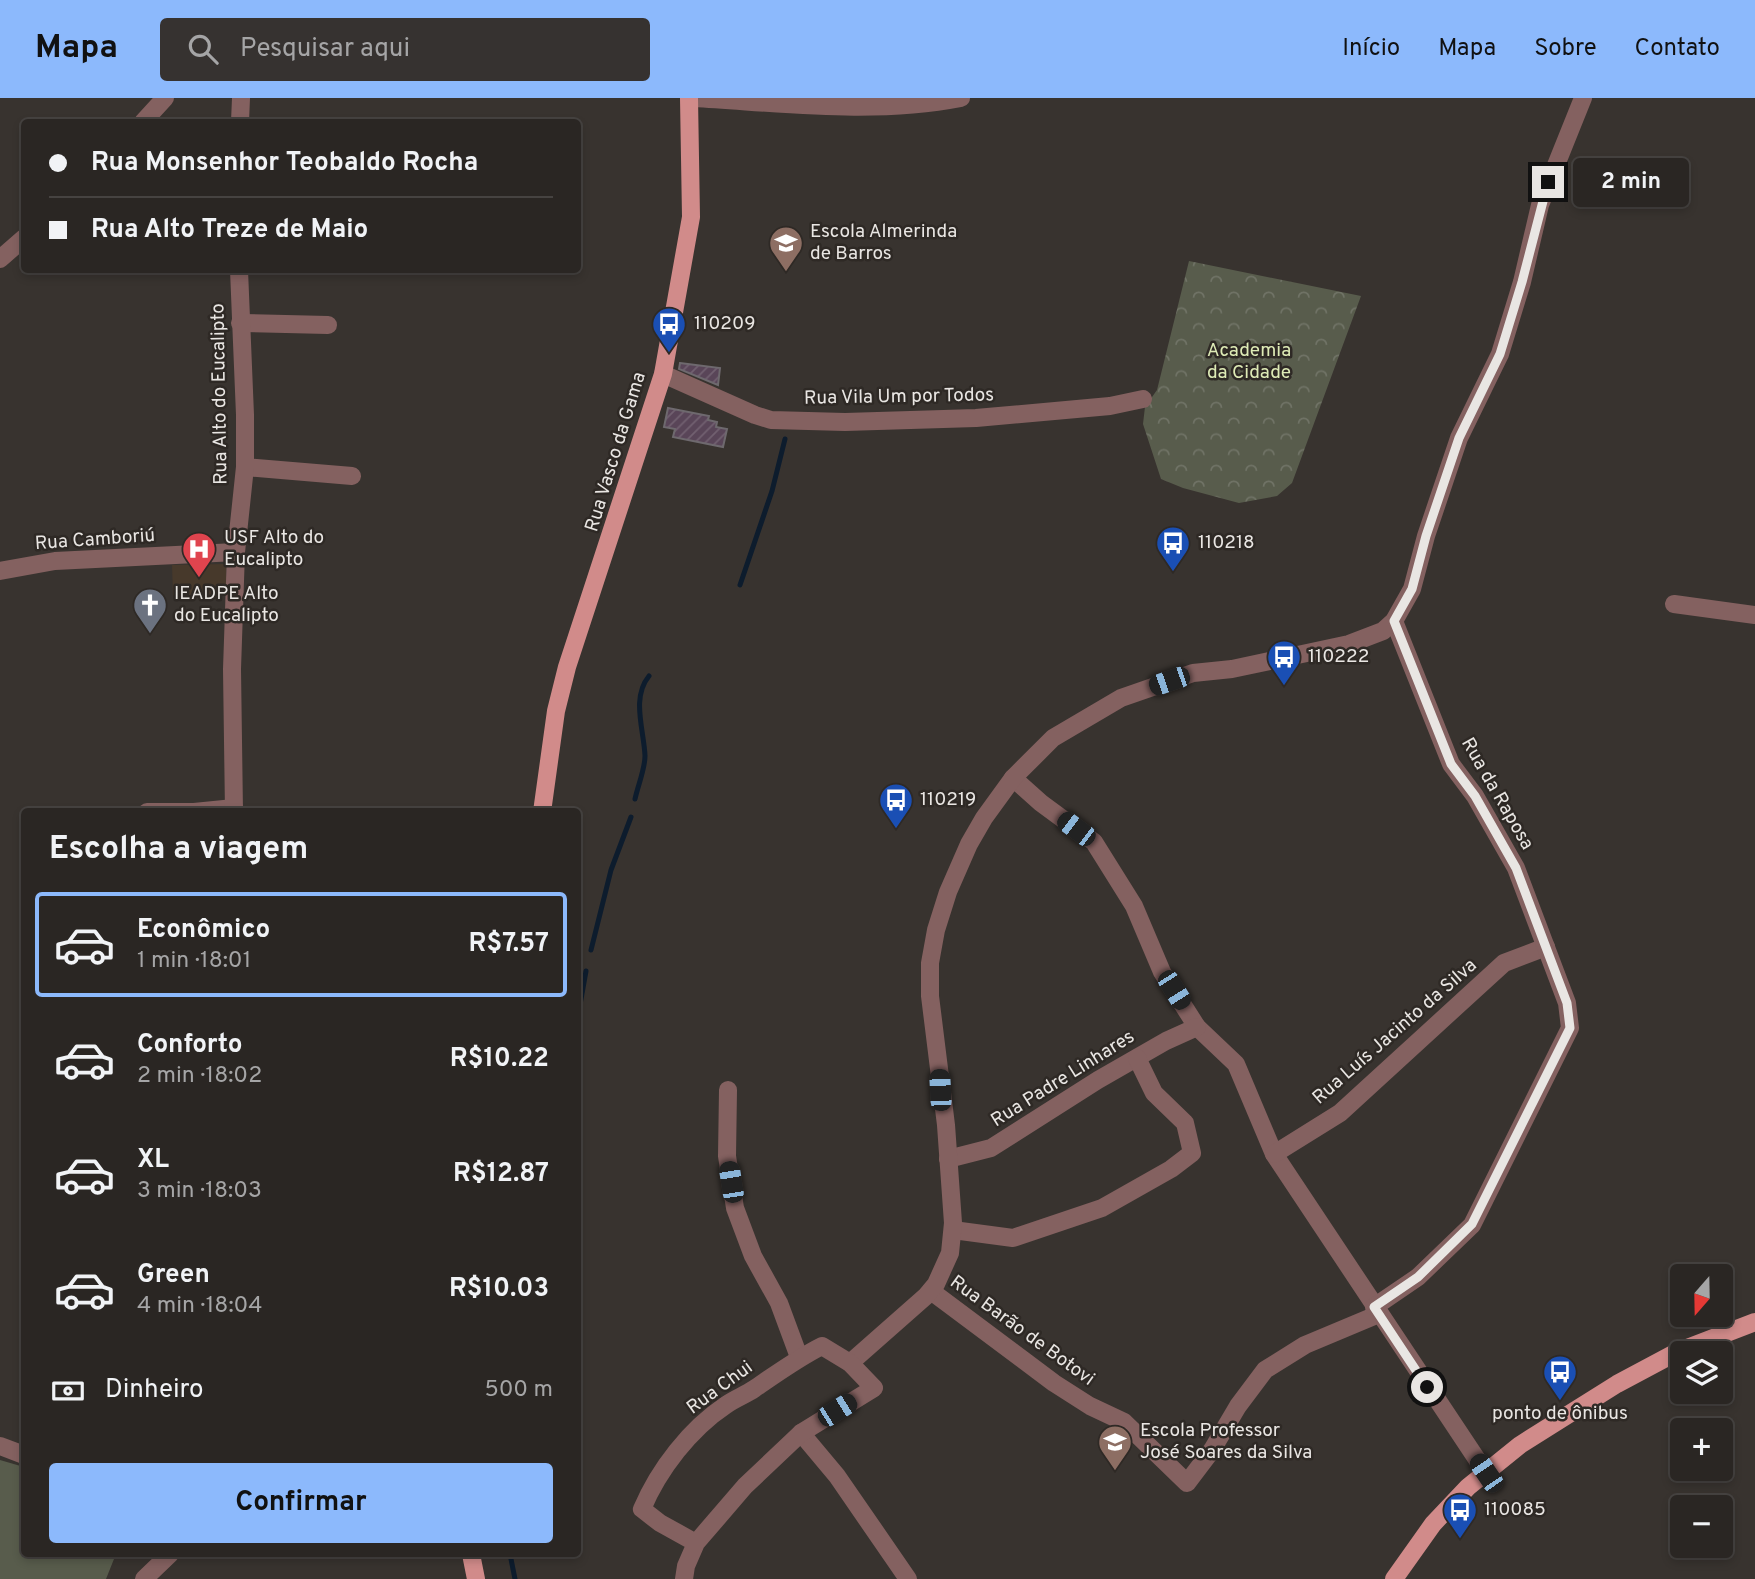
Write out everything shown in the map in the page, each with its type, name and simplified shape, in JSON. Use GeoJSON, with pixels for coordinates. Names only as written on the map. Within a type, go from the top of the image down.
{"type":"FeatureCollection","features":[{"type":"Feature","properties":{"kind":"main road","name":"Rua Vasco da Gama"},"geometry":{"type":"LineString","coordinates":[[543,808],[556,712],[567,667],[663,374],[691,218],[692,98]]}},
{"type":"Feature","properties":{"kind":"main road"},"geometry":{"type":"LineString","coordinates":[[1394,1579],[1433,1524],[1468,1488],[1520,1445],[1617,1384],[1677,1352],[1755,1322]]}},
{"type":"Feature","properties":{"kind":"main road"},"geometry":{"type":"LineString","coordinates":[[472,1557],[476,1579]]}},
{"type":"Feature","properties":{"kind":"street"},"geometry":{"type":"LineString","coordinates":[[146,119],[165,98]]}},
{"type":"Feature","properties":{"kind":"street"},"geometry":{"type":"LineString","coordinates":[[240,119],[241,98]]}},
{"type":"Feature","properties":{"kind":"street"},"geometry":{"type":"LineString","coordinates":[[692,98],[849,107],[909,106],[961,98]]}},
{"type":"Feature","properties":{"kind":"street"},"geometry":{"type":"LineString","coordinates":[[850,1363],[931,1291],[950,1254],[953,1230],[930,996],[930,963],[936,930],[948,892],[984,818],[1013,778],[1053,738],[1121,698],[1193,673],[1232,669],[1349,644],[1383,631],[1394,621],[1412,589],[1426,536],[1459,438],[1500,354],[1522,282],[1540,205],[1583,98]]}},
{"type":"Feature","properties":{"kind":"street"},"geometry":{"type":"LineString","coordinates":[[0,259],[21,241]]}},
{"type":"Feature","properties":{"kind":"street","name":"Rua Alto do Eucalipto"},"geometry":{"type":"LineString","coordinates":[[234,808],[232,669],[236,552],[245,467],[239,273]]}},
{"type":"Feature","properties":{"kind":"street"},"geometry":{"type":"LineString","coordinates":[[240,323],[328,325]]}},
{"type":"Feature","properties":{"kind":"street","name":"Rua Vila Um por Todos"},"geometry":{"type":"LineString","coordinates":[[663,374],[771,420],[845,422],[976,418],[1110,405],[1143,399]]}},
{"type":"Feature","properties":{"kind":"street"},"geometry":{"type":"LineString","coordinates":[[245,467],[352,476]]}},
{"type":"Feature","properties":{"kind":"street","name":"Rua Camboriú"},"geometry":{"type":"LineString","coordinates":[[0,571],[55,561],[236,552]]}},
{"type":"Feature","properties":{"kind":"street"},"geometry":{"type":"LineString","coordinates":[[1674,604],[1755,615]]}},
{"type":"Feature","properties":{"kind":"street","name":"Rua da Raposa"},"geometry":{"type":"LineString","coordinates":[[1377,1311],[1418,1277],[1472,1224],[1570,1028],[1567,1003],[1516,868],[1475,796],[1451,764],[1394,621]]}},
{"type":"Feature","properties":{"kind":"street"},"geometry":{"type":"LineString","coordinates":[[1013,778],[1041,803],[1094,842],[1134,906],[1163,972],[1197,1027],[1236,1064],[1274,1154],[1486,1473]]}},
{"type":"Feature","properties":{"kind":"street","name":"Rua Luís Jacinto da Silva"},"geometry":{"type":"LineString","coordinates":[[1274,1154],[1340,1113],[1504,963],[1546,947]]}},
{"type":"Feature","properties":{"kind":"street","name":"Rua Padre Linhares"},"geometry":{"type":"LineString","coordinates":[[948,1159],[991,1148],[1137,1058],[1197,1027]]}},
{"type":"Feature","properties":{"kind":"street"},"geometry":{"type":"LineString","coordinates":[[953,1230],[1013,1238],[1026,1234],[1102,1209],[1171,1169],[1192,1153],[1185,1123],[1154,1093],[1137,1058]]}},
{"type":"Feature","properties":{"kind":"street"},"geometry":{"type":"LineString","coordinates":[[728,1090],[727,1156],[736,1208],[753,1256],[779,1303],[799,1357]]}},
{"type":"Feature","properties":{"kind":"street","name":"Rua Barão de Botovi"},"geometry":{"type":"LineString","coordinates":[[931,1291],[1054,1383],[1090,1406],[1124,1422],[1188,1483],[1265,1370],[1304,1345],[1377,1311]]}},
{"type":"Feature","properties":{"kind":"street","name":"Rua Chui"},"geometry":{"type":"LineString","coordinates":[[696,1543],[660,1523],[642,1509],[656,1481],[701,1424],[726,1404],[785,1369],[799,1357],[822,1346],[850,1363],[874,1388],[801,1433]]}},
{"type":"Feature","properties":{"kind":"street"},"geometry":{"type":"LineString","coordinates":[[684,1579],[686,1566],[696,1543],[745,1486],[801,1433],[837,1476],[908,1579]]}},
{"type":"Feature","properties":{"kind":"street"},"geometry":{"type":"LineString","coordinates":[[0,1447],[21,1454]]}},
{"type":"Feature","properties":{"kind":"street"},"geometry":{"type":"LineString","coordinates":[[144,1579],[167,1557]]}},
{"type":"Feature","properties":{"kind":"shaded area","name":"USF Alto do Eucalipto"},"geometry":{"type":"Polygon","coordinates":[[[226,564],[226,594],[173,595],[172,565],[226,564]]]}},
{"type":"Feature","properties":{"kind":"green space","name":"Academia da Cidade"},"geometry":{"type":"Polygon","coordinates":[[[1189,261],[1361,296],[1292,483],[1277,496],[1239,503],[1183,488],[1161,479],[1143,424],[1145,407],[1157,390],[1189,261]]]}},
{"type":"Feature","properties":{"kind":"green space"},"geometry":{"type":"Polygon","coordinates":[[[0,1460],[21,1466],[21,1557],[115,1557],[106,1579],[0,1579],[0,1460]]]}},
{"type":"Feature","properties":{"kind":"building"},"geometry":{"type":"Polygon","coordinates":[[[680,363],[720,368],[718,385],[679,369],[680,363]]]}},
{"type":"Feature","properties":{"kind":"building"},"geometry":{"type":"Polygon","coordinates":[[[668,408],[709,416],[708,420],[717,422],[716,427],[727,429],[723,447],[673,437],[675,429],[664,427],[668,408]]]}},
{"type":"Feature","properties":{"kind":"waterway"},"geometry":{"type":"LineString","coordinates":[[740,585],[772,491],[785,439]]}},
{"type":"Feature","properties":{"kind":"waterway"},"geometry":{"type":"LineString","coordinates":[[635,799],[645,756],[640,714],[641,694],[649,676]]}},
{"type":"Feature","properties":{"kind":"waterway"},"geometry":{"type":"LineString","coordinates":[[591,950],[611,870],[631,817]]}},
{"type":"Feature","properties":{"kind":"waterway"},"geometry":{"type":"LineString","coordinates":[[581,999],[586,971]]}},
{"type":"Feature","properties":{"kind":"waterway"},"geometry":{"type":"LineString","coordinates":[[511,1557],[515,1579]]}},
{"type":"Feature","properties":{"kind":"place","name":"Escola Almerinda de Barros"},"geometry":{"type":"Point","coordinates":[786,273]}},
{"type":"Feature","properties":{"kind":"place","name":"110209"},"geometry":{"type":"Point","coordinates":[669,354]}},
{"type":"Feature","properties":{"kind":"place","name":"110218"},"geometry":{"type":"Point","coordinates":[1173,573]}},
{"type":"Feature","properties":{"kind":"place","name":"USF Alto do Eucalipto"},"geometry":{"type":"Point","coordinates":[199,579]}},
{"type":"Feature","properties":{"kind":"place","name":"IEADPE Alto do Eucalipto"},"geometry":{"type":"Point","coordinates":[150,635]}},
{"type":"Feature","properties":{"kind":"place","name":"110222"},"geometry":{"type":"Point","coordinates":[1284,687]}},
{"type":"Feature","properties":{"kind":"place","name":"110219"},"geometry":{"type":"Point","coordinates":[896,830]}},
{"type":"Feature","properties":{"kind":"place","name":"ponto de ônibus"},"geometry":{"type":"Point","coordinates":[1560,1402]}},
{"type":"Feature","properties":{"kind":"place","name":"Escola Professor José Soares da Silva"},"geometry":{"type":"Point","coordinates":[1115,1472]}},
{"type":"Feature","properties":{"kind":"place","name":"110085"},"geometry":{"type":"Point","coordinates":[1460,1540]}},
{"type":"Feature","properties":{"kind":"route"},"geometry":{"type":"LineString","coordinates":[[1427,1387],[1374,1307],[1418,1277],[1472,1224],[1570,1028],[1567,1003],[1516,868],[1475,796],[1451,764],[1394,621],[1412,589],[1426,536],[1459,438],[1500,354],[1548,182]]}}]}
